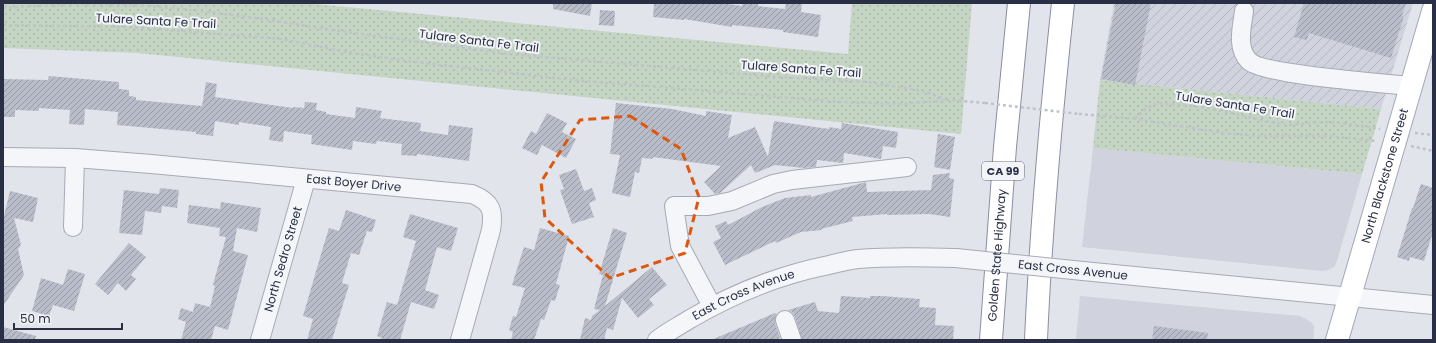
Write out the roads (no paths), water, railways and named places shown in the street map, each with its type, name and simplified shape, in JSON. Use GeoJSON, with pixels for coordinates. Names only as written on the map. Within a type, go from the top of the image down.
{"type":"FeatureCollection","features":[{"type":"Feature","properties":{"kind":"main road","name":"Golden State Highway"},"geometry":{"type":"LineString","coordinates":[[991,340],[1005,147],[1019,3]]}},
{"type":"Feature","properties":{"kind":"main road"},"geometry":{"type":"LineString","coordinates":[[1036,340],[1039,271],[1048,154],[1063,3]]}},
{"type":"Feature","properties":{"kind":"main road","name":"North Blackstone Street"},"geometry":{"type":"LineString","coordinates":[[1337,340],[1433,11]]}},
{"type":"Feature","properties":{"kind":"street"},"geometry":{"type":"LineString","coordinates":[[1244,11],[1240,46],[1249,61],[1261,67],[1290,73],[1411,86]]}},
{"type":"Feature","properties":{"kind":"street","name":"East Boyer Drive"},"geometry":{"type":"LineString","coordinates":[[3,157],[75,158],[472,194],[485,200],[492,212],[491,230],[460,340]]}},
{"type":"Feature","properties":{"kind":"street"},"geometry":{"type":"LineString","coordinates":[[73,227],[75,158]]}},
{"type":"Feature","properties":{"kind":"street"},"geometry":{"type":"LineString","coordinates":[[712,306],[680,246],[674,206],[714,205],[732,201],[773,184],[792,180],[907,167]]}},
{"type":"Feature","properties":{"kind":"street","name":"North Sedro Street"},"geometry":{"type":"LineString","coordinates":[[260,340],[306,179]]}},
{"type":"Feature","properties":{"kind":"street","name":"East Cross Avenue"},"geometry":{"type":"LineString","coordinates":[[657,340],[712,306],[738,293],[778,278],[857,259],[897,257],[956,258],[1433,305]]}},
{"type":"Feature","properties":{"kind":"street"},"geometry":{"type":"LineString","coordinates":[[785,320],[792,340]]}}]}
